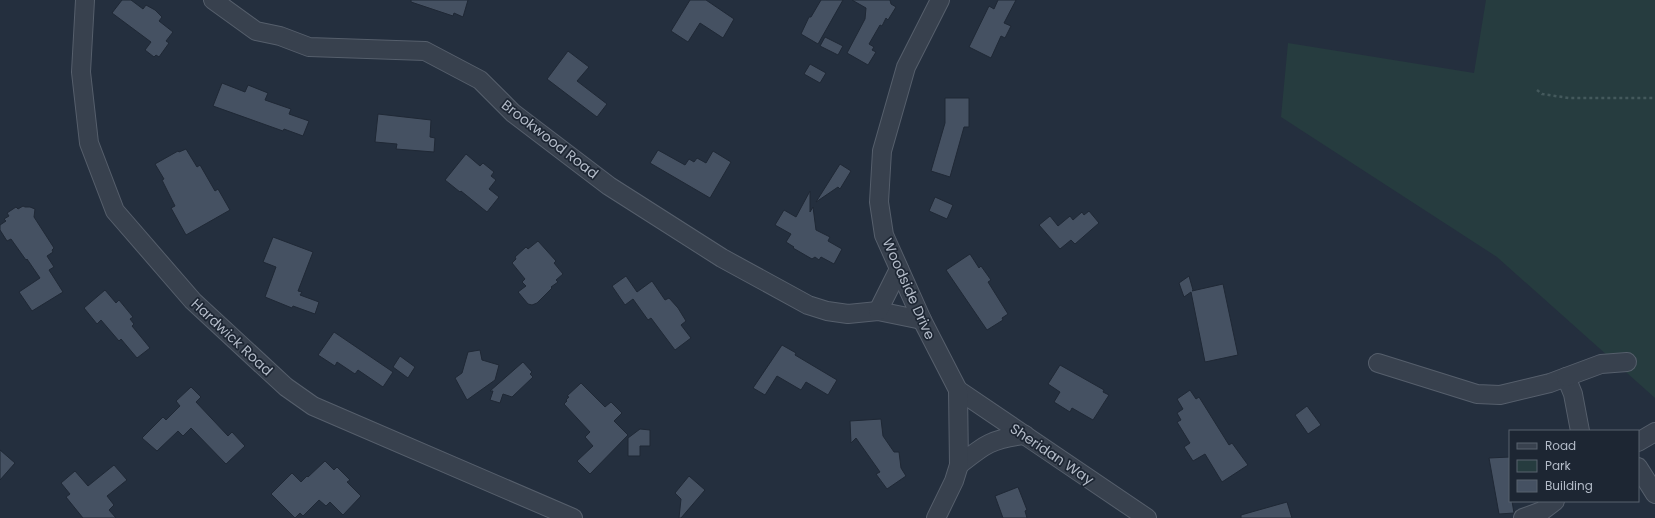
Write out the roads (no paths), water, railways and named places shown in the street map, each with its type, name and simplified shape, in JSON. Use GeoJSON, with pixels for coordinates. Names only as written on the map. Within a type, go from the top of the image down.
{"type":"FeatureCollection","features":[{"type":"Feature","properties":{"kind":"street","name":"Hardwick Road"},"geometry":{"type":"LineString","coordinates":[[85,0],[81,72],[89,143],[115,212],[193,301],[286,387],[313,406],[573,518]]}},
{"type":"Feature","properties":{"kind":"street","name":"Brookwood Road"},"geometry":{"type":"LineString","coordinates":[[213,0],[256,31],[280,36],[309,46],[425,52],[480,80],[513,113],[609,186],[722,258],[808,305],[827,311],[848,314],[878,311],[922,320]]}},
{"type":"Feature","properties":{"kind":"street","name":"Woodside Drive"},"geometry":{"type":"LineString","coordinates":[[936,518],[954,481],[959,465],[958,390],[922,320],[884,235],[880,209],[882,151],[906,67],[940,0]]}},
{"type":"Feature","properties":{"kind":"street"},"geometry":{"type":"LineString","coordinates":[[878,311],[899,269]]}},
{"type":"Feature","properties":{"kind":"street"},"geometry":{"type":"LineString","coordinates":[[1378,363],[1477,394],[1500,395],[1550,383],[1601,364],[1627,362]]}},
{"type":"Feature","properties":{"kind":"street"},"geometry":{"type":"LineString","coordinates":[[1566,377],[1573,394],[1580,430]]}},
{"type":"Feature","properties":{"kind":"street","name":"Sheridan Way"},"geometry":{"type":"LineString","coordinates":[[958,390],[1147,518]]}},
{"type":"Feature","properties":{"kind":"street"},"geometry":{"type":"LineString","coordinates":[[1639,441],[1655,432]]}},
{"type":"Feature","properties":{"kind":"street"},"geometry":{"type":"LineString","coordinates":[[959,465],[982,447],[1005,437],[1025,436]]}},
{"type":"Feature","properties":{"kind":"street"},"geometry":{"type":"LineString","coordinates":[[1639,469],[1655,494]]}},
{"type":"Feature","properties":{"kind":"street"},"geometry":{"type":"LineString","coordinates":[[1523,518],[1542,511],[1554,502]]}}]}
